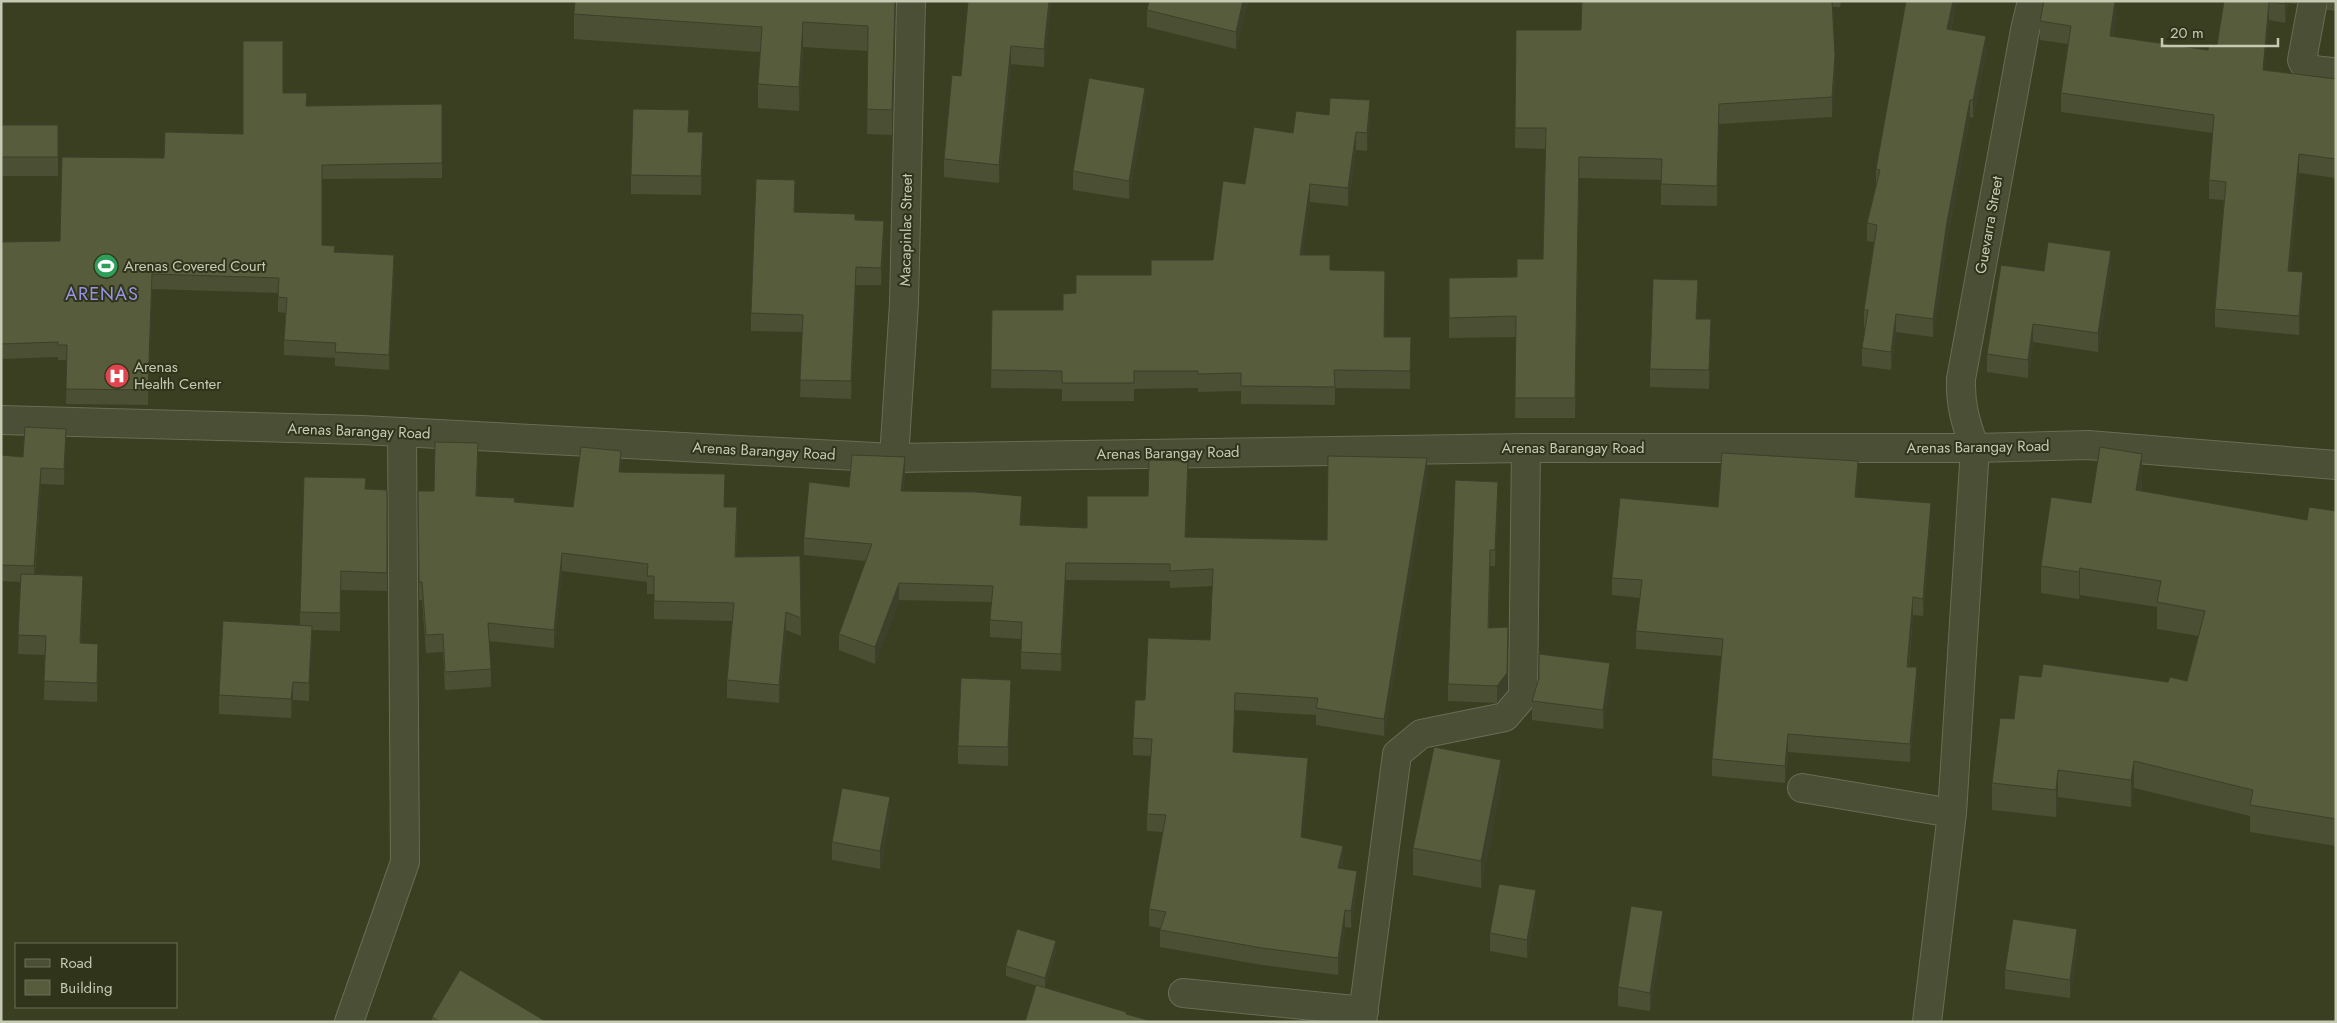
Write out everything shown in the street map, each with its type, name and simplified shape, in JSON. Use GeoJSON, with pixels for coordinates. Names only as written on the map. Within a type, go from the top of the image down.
{"type":"FeatureCollection","features":[{"type":"Feature","properties":{"kind":"street","name":"Macapinlac Street"},"geometry":{"type":"LineString","coordinates":[[894,458],[904,303],[911,1]]}},
{"type":"Feature","properties":{"kind":"street","name":"Guevarra Street"},"geometry":{"type":"LineString","coordinates":[[1975,448],[1965,421],[1960,396],[1961,379],[2025,30],[2032,1]]}},
{"type":"Feature","properties":{"kind":"street"},"geometry":{"type":"LineString","coordinates":[[2313,1],[2302,60],[2306,67],[2311,69],[2336,72]]}},
{"type":"Feature","properties":{"kind":"street","name":"Arenas Barangay Road"},"geometry":{"type":"LineString","coordinates":[[1,420],[402,432],[894,458],[1526,448],[1975,448],[2088,445],[2336,465]]}},
{"type":"Feature","properties":{"kind":"street"},"geometry":{"type":"LineString","coordinates":[[349,1022],[405,862],[402,432]]}},
{"type":"Feature","properties":{"kind":"street"},"geometry":{"type":"LineString","coordinates":[[1183,993],[1363,1016],[1397,754],[1421,734],[1505,717],[1523,696],[1526,448]]}},
{"type":"Feature","properties":{"kind":"street"},"geometry":{"type":"LineString","coordinates":[[1927,1022],[1952,813],[1975,448]]}},
{"type":"Feature","properties":{"kind":"street"},"geometry":{"type":"LineString","coordinates":[[1802,788],[1952,813]]}},
{"type":"Feature","properties":{"kind":"building"},"geometry":{"type":"Polygon","coordinates":[[[575,1],[895,1],[892,110],[867,109],[868,26],[803,22],[799,87],[758,84],[762,27],[574,14],[575,1]]]}},
{"type":"Feature","properties":{"kind":"building"},"geometry":{"type":"Polygon","coordinates":[[[968,1],[1049,1],[1044,49],[1011,46],[999,165],[944,159],[952,75],[961,76],[968,1]]]}},
{"type":"Feature","properties":{"kind":"building"},"geometry":{"type":"Polygon","coordinates":[[[1149,1],[1243,1],[1236,32],[1147,10],[1149,1]]]}},
{"type":"Feature","properties":{"kind":"building"},"geometry":{"type":"Polygon","coordinates":[[[1582,1],[1832,1],[1835,55],[1832,97],[1719,104],[1717,186],[1661,184],[1662,159],[1579,157],[1575,398],[1515,398],[1516,316],[1449,318],[1449,278],[1517,277],[1517,259],[1543,259],[1546,128],[1515,128],[1516,30],[1581,30],[1582,1]]]}},
{"type":"Feature","properties":{"kind":"building"},"geometry":{"type":"Polygon","coordinates":[[[1906,1],[1953,1],[1947,29],[1986,36],[1973,100],[1970,100],[1947,222],[1933,319],[1896,314],[1891,352],[1862,348],[1868,310],[1864,310],[1877,225],[1867,223],[1880,170],[1876,169],[1906,1]]]}},
{"type":"Feature","properties":{"kind":"building"},"geometry":{"type":"Polygon","coordinates":[[[2044,1],[2115,1],[2110,36],[2208,50],[2209,44],[2217,45],[2224,1],[2286,1],[2285,4],[2269,2],[2263,70],[2336,79],[2336,159],[2299,154],[2288,271],[2303,272],[2299,316],[2215,309],[2226,182],[2209,180],[2214,115],[2061,93],[2071,26],[2040,21],[2044,1]]]}},
{"type":"Feature","properties":{"kind":"building"},"geometry":{"type":"Polygon","coordinates":[[[243,41],[283,41],[283,93],[307,93],[306,106],[442,104],[442,163],[322,165],[322,245],[335,246],[334,252],[394,255],[389,355],[335,352],[336,343],[284,340],[287,298],[278,297],[279,278],[152,274],[148,390],[66,389],[67,345],[58,345],[58,342],[1,344],[1,242],[60,241],[62,157],[164,158],[165,132],[243,134],[243,41]]]}},
{"type":"Feature","properties":{"kind":"building"},"geometry":{"type":"Polygon","coordinates":[[[1089,78],[1145,88],[1129,181],[1073,171],[1089,78]]]}},
{"type":"Feature","properties":{"kind":"building"},"geometry":{"type":"Polygon","coordinates":[[[1330,98],[1370,100],[1367,133],[1356,132],[1348,188],[1310,184],[1300,255],[1330,255],[1330,270],[1385,271],[1384,337],[1411,337],[1410,371],[1334,370],[1335,387],[1241,386],[1241,373],[1198,374],[1198,371],[1134,371],[1134,383],[1062,383],[1062,371],[991,370],[992,310],[1063,310],[1063,294],[1076,293],[1076,275],[1151,275],[1151,260],[1213,260],[1223,181],[1245,184],[1254,127],[1293,133],[1296,111],[1329,115],[1330,98]]]}},
{"type":"Feature","properties":{"kind":"building"},"geometry":{"type":"Polygon","coordinates":[[[633,109],[689,110],[688,132],[703,132],[701,176],[631,175],[633,109]]]}},
{"type":"Feature","properties":{"kind":"building"},"geometry":{"type":"Polygon","coordinates":[[[1,125],[58,125],[58,157],[1,157],[1,125]]]}},
{"type":"Feature","properties":{"kind":"building"},"geometry":{"type":"Polygon","coordinates":[[[756,179],[795,180],[794,212],[855,214],[855,220],[884,221],[881,268],[856,267],[851,381],[800,380],[803,315],[751,313],[756,179]]]}},
{"type":"Feature","properties":{"kind":"building"},"geometry":{"type":"Polygon","coordinates":[[[2048,242],[2111,251],[2098,333],[2033,324],[2028,360],[1987,354],[2001,265],[2044,271],[2048,242]]]}},
{"type":"Feature","properties":{"kind":"building"},"geometry":{"type":"Polygon","coordinates":[[[1653,279],[1698,280],[1696,319],[1711,319],[1709,370],[1650,369],[1653,279]]]}},
{"type":"Feature","properties":{"kind":"building"},"geometry":{"type":"Polygon","coordinates":[[[25,427],[66,429],[64,469],[41,468],[34,566],[1,565],[1,455],[23,457],[25,427]]]}},
{"type":"Feature","properties":{"kind":"building"},"geometry":{"type":"Polygon","coordinates":[[[435,442],[478,443],[476,496],[515,498],[514,502],[573,507],[581,447],[621,451],[619,472],[725,474],[724,507],[737,507],[735,557],[800,556],[801,618],[786,612],[779,685],[727,680],[734,603],[654,601],[654,576],[647,576],[648,564],[562,553],[554,630],[488,623],[491,669],[445,672],[443,634],[426,635],[422,582],[419,582],[418,491],[434,491],[435,442]]]}},
{"type":"Feature","properties":{"kind":"building"},"geometry":{"type":"Polygon","coordinates":[[[2100,447],[2142,454],[2136,490],[2307,520],[2309,507],[2336,511],[2336,819],[2250,805],[2253,790],[2134,761],[2131,780],[2058,770],[2056,790],[1992,783],[2000,718],[2014,719],[2019,675],[2041,677],[2043,664],[2168,682],[2170,677],[2187,681],[2205,611],[2157,602],[2161,581],[2080,568],[2079,572],[2041,566],[2051,497],[2091,503],[2100,447]]]}},
{"type":"Feature","properties":{"kind":"building"},"geometry":{"type":"Polygon","coordinates":[[[1722,453],[1858,461],[1855,497],[1931,503],[1923,599],[1913,597],[1907,667],[1917,667],[1910,744],[1788,734],[1785,766],[1712,759],[1723,639],[1636,631],[1642,580],[1612,578],[1620,498],[1718,507],[1722,453]]]}},
{"type":"Feature","properties":{"kind":"building"},"geometry":{"type":"Polygon","coordinates":[[[852,455],[905,457],[901,491],[975,492],[1022,496],[1020,525],[1087,528],[1087,496],[1148,496],[1149,460],[1188,461],[1185,537],[1327,540],[1328,456],[1427,458],[1384,719],[1316,708],[1318,698],[1235,693],[1233,752],[1308,758],[1301,837],[1343,846],[1338,868],[1357,871],[1351,911],[1345,910],[1338,958],[1262,948],[1160,930],[1166,912],[1149,909],[1166,815],[1147,814],[1152,739],[1133,738],[1135,700],[1145,700],[1148,638],[1210,640],[1213,569],[1170,571],[1170,564],[1066,563],[1061,654],[1021,652],[1022,622],[990,620],[993,586],[899,583],[875,647],[839,634],[872,544],[804,538],[809,482],[849,487],[852,455]]]}},
{"type":"Feature","properties":{"kind":"building"},"geometry":{"type":"Polygon","coordinates":[[[304,477],[366,478],[365,489],[387,490],[387,573],[341,571],[340,613],[300,612],[304,477]]]}},
{"type":"Feature","properties":{"kind":"building"},"geometry":{"type":"Polygon","coordinates":[[[1455,480],[1498,482],[1495,550],[1490,550],[1488,628],[1508,627],[1507,673],[1497,686],[1448,684],[1455,480]]]}},
{"type":"Feature","properties":{"kind":"building"},"geometry":{"type":"Polygon","coordinates":[[[21,574],[83,576],[80,643],[98,644],[97,683],[44,681],[46,636],[18,635],[21,574]]]}},
{"type":"Feature","properties":{"kind":"building"},"geometry":{"type":"Polygon","coordinates":[[[223,621],[312,626],[309,683],[293,682],[291,699],[219,695],[223,621]]]}},
{"type":"Feature","properties":{"kind":"building"},"geometry":{"type":"Polygon","coordinates":[[[1539,654],[1610,663],[1603,710],[1532,701],[1539,678],[1539,654]]]}},
{"type":"Feature","properties":{"kind":"building"},"geometry":{"type":"Polygon","coordinates":[[[961,678],[1011,680],[1008,747],[958,746],[961,678]]]}},
{"type":"Feature","properties":{"kind":"building"},"geometry":{"type":"Polygon","coordinates":[[[1434,747],[1501,760],[1481,861],[1413,848],[1434,747]]]}},
{"type":"Feature","properties":{"kind":"building"},"geometry":{"type":"Polygon","coordinates":[[[842,788],[890,797],[880,851],[832,842],[842,788]]]}},
{"type":"Feature","properties":{"kind":"building"},"geometry":{"type":"Polygon","coordinates":[[[1499,884],[1536,890],[1527,940],[1490,933],[1499,884]]]}},
{"type":"Feature","properties":{"kind":"building"},"geometry":{"type":"Polygon","coordinates":[[[1631,906],[1663,911],[1650,993],[1618,987],[1631,906]]]}},
{"type":"Feature","properties":{"kind":"building"},"geometry":{"type":"Polygon","coordinates":[[[2013,919],[2077,929],[2070,980],[2005,970],[2013,919]]]}},
{"type":"Feature","properties":{"kind":"building"},"geometry":{"type":"Polygon","coordinates":[[[1017,929],[1056,941],[1045,978],[1006,966],[1017,929]]]}},
{"type":"Feature","properties":{"kind":"building"},"geometry":{"type":"Polygon","coordinates":[[[460,970],[545,1021],[440,1022],[432,1017],[460,970]]]}},
{"type":"Feature","properties":{"kind":"building"},"geometry":{"type":"Polygon","coordinates":[[[1036,985],[1126,1012],[1126,1014],[1151,1022],[1025,1022],[1036,985]]]}},
{"type":"Feature","properties":{"kind":"place","name":"Arenas Covered Court"},"geometry":{"type":"Point","coordinates":[106,266]}},
{"type":"Feature","properties":{"kind":"place","name":"Arenas Health Center"},"geometry":{"type":"Point","coordinates":[117,376]}},
{"type":"Feature","properties":{"kind":"district","name":"ARENAS"},"geometry":{"type":"Point","coordinates":[102,294]}}]}
